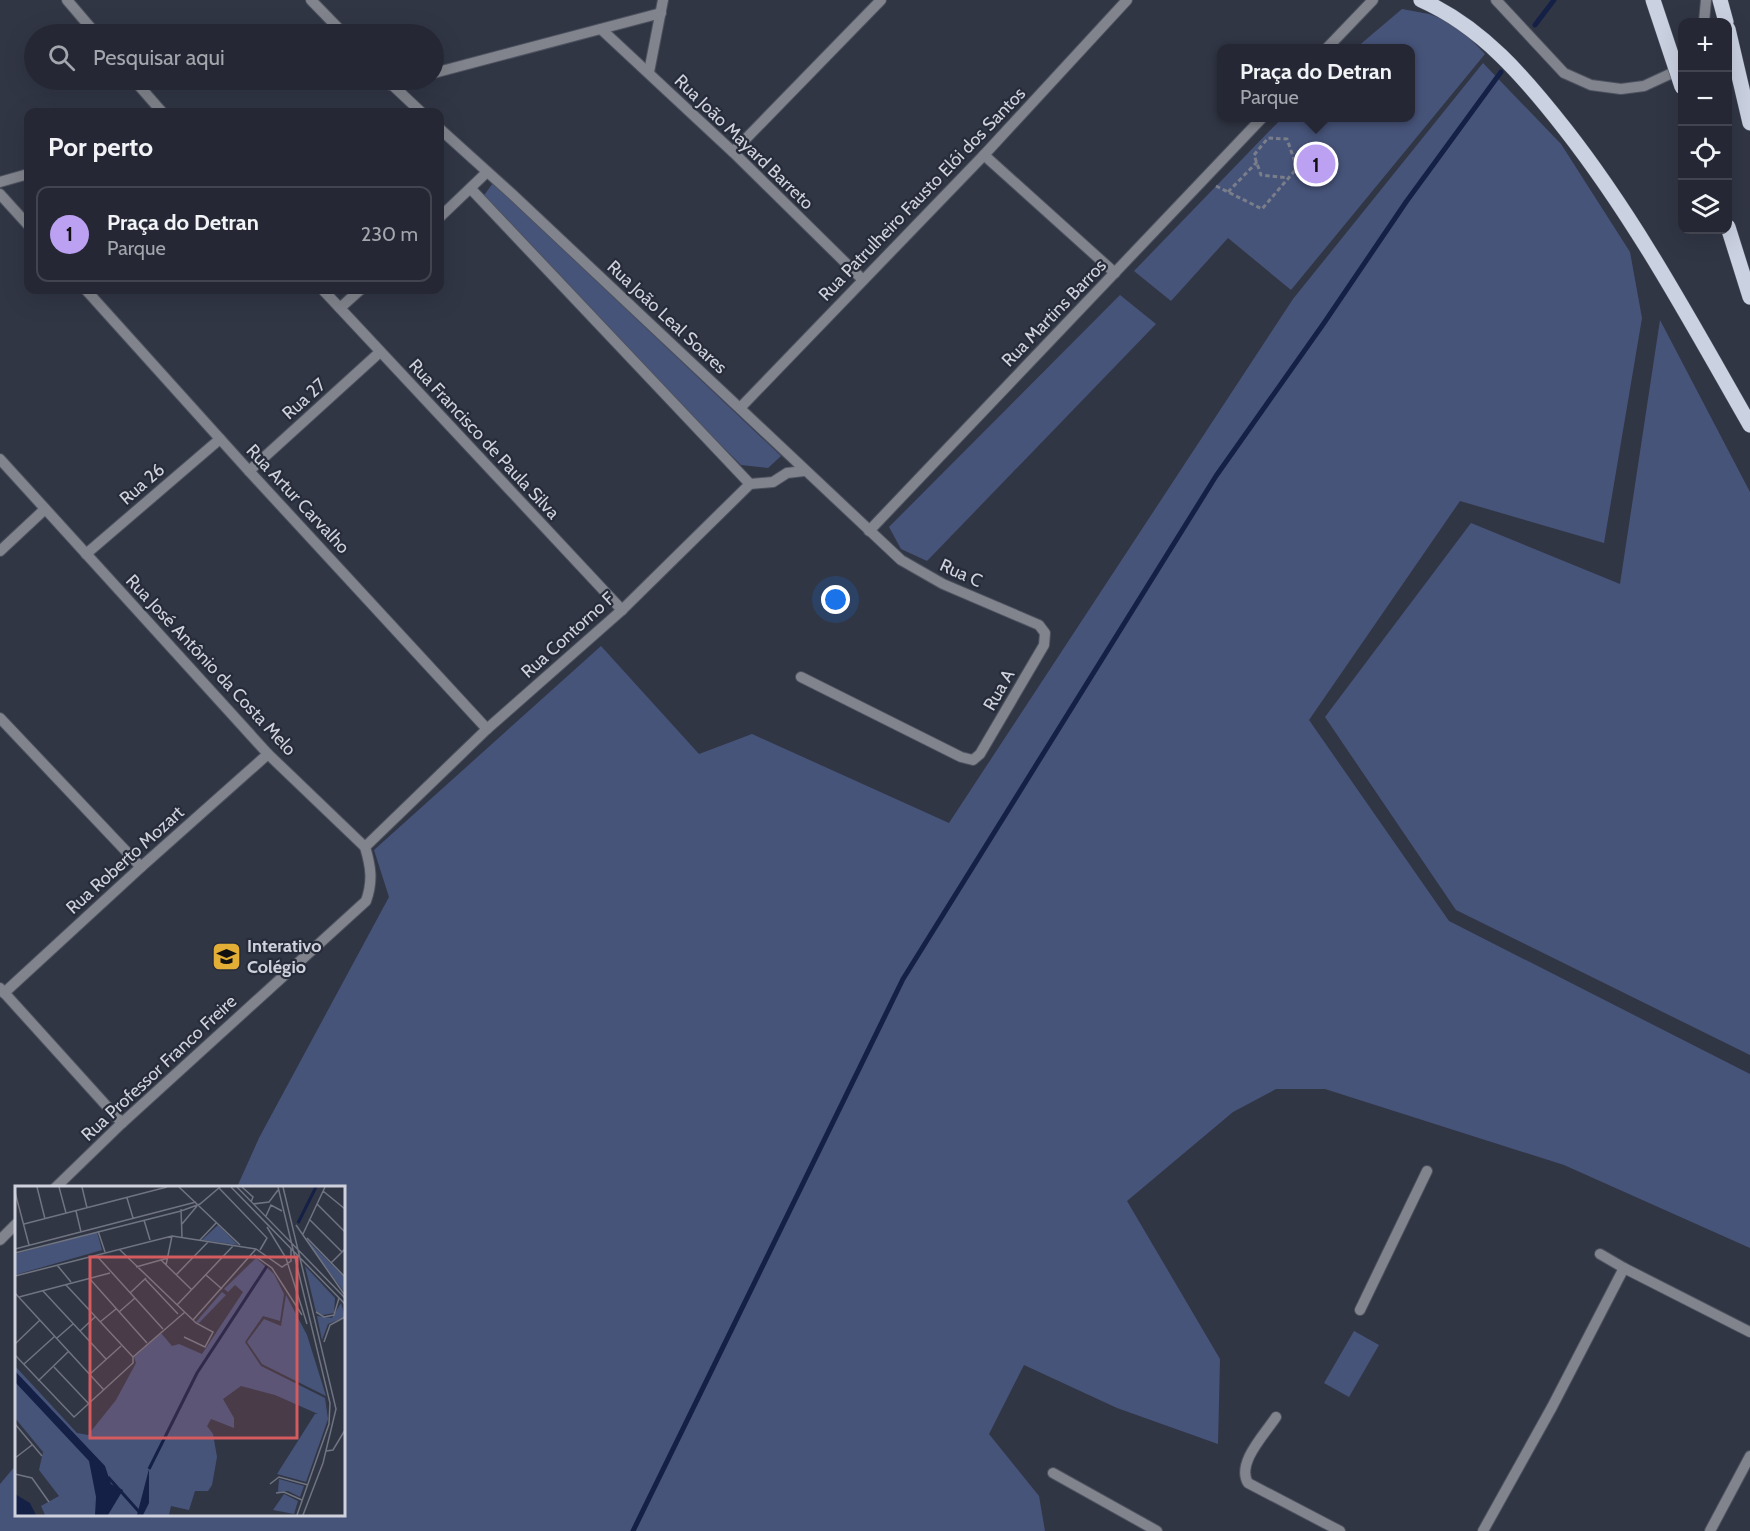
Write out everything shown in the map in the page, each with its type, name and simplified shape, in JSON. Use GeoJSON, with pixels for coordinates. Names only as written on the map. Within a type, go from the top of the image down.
{"type":"FeatureCollection","features":[{"type":"Feature","properties":{"kind":"main road"},"geometry":{"type":"LineString","coordinates":[[1421,0],[1466,24],[1492,46],[1540,97],[1596,169],[1661,271],[1750,425]]}},
{"type":"Feature","properties":{"kind":"main road"},"geometry":{"type":"LineString","coordinates":[[1653,0],[1678,72]]}},
{"type":"Feature","properties":{"kind":"main road"},"geometry":{"type":"LineString","coordinates":[[1732,46],[1750,123]]}},
{"type":"Feature","properties":{"kind":"main road"},"geometry":{"type":"LineString","coordinates":[[1730,234],[1750,297]]}},
{"type":"Feature","properties":{"kind":"street"},"geometry":{"type":"LineString","coordinates":[[67,0],[87,24]]}},
{"type":"Feature","properties":{"kind":"street"},"geometry":{"type":"LineString","coordinates":[[311,0],[334,24]]}},
{"type":"Feature","properties":{"kind":"street"},"geometry":{"type":"LineString","coordinates":[[649,72],[663,0]]}},
{"type":"Feature","properties":{"kind":"street"},"geometry":{"type":"LineString","coordinates":[[733,152],[880,0]]}},
{"type":"Feature","properties":{"kind":"street","name":"Rua Patrulheiro Fausto Elói dos Santos"},"geometry":{"type":"LineString","coordinates":[[740,408],[984,155],[1126,0]]}},
{"type":"Feature","properties":{"kind":"street"},"geometry":{"type":"LineString","coordinates":[[1331,44],[1373,0]]}},
{"type":"Feature","properties":{"kind":"street"},"geometry":{"type":"LineString","coordinates":[[1496,0],[1564,73],[1591,85],[1621,89],[1644,86],[1670,74],[1678,67]]}},
{"type":"Feature","properties":{"kind":"street"},"geometry":{"type":"LineString","coordinates":[[1704,18],[1706,0]]}},
{"type":"Feature","properties":{"kind":"street"},"geometry":{"type":"LineString","coordinates":[[444,70],[661,13]]}},
{"type":"Feature","properties":{"kind":"street","name":"Rua João Mayard Barreto"},"geometry":{"type":"LineString","coordinates":[[601,28],[733,152],[863,280]]}},
{"type":"Feature","properties":{"kind":"street"},"geometry":{"type":"LineString","coordinates":[[143,90],[158,108]]}},
{"type":"Feature","properties":{"kind":"street"},"geometry":{"type":"LineString","coordinates":[[398,90],[417,108]]}},
{"type":"Feature","properties":{"kind":"street","name":"Rua Martins Barros"},"geometry":{"type":"LineString","coordinates":[[869,531],[1257,122]]}},
{"type":"Feature","properties":{"kind":"street","name":"Rua João Leal Soares"},"geometry":{"type":"LineString","coordinates":[[444,133],[512,194],[869,531]]}},
{"type":"Feature","properties":{"kind":"street"},"geometry":{"type":"LineString","coordinates":[[984,155],[1115,273]]}},
{"type":"Feature","properties":{"kind":"street"},"geometry":{"type":"LineString","coordinates":[[444,214],[486,173]]}},
{"type":"Feature","properties":{"kind":"street"},"geometry":{"type":"LineString","coordinates":[[0,182],[24,175]]}},
{"type":"Feature","properties":{"kind":"street"},"geometry":{"type":"LineString","coordinates":[[471,189],[750,484],[773,482],[787,473],[804,471]]}},
{"type":"Feature","properties":{"kind":"street"},"geometry":{"type":"LineString","coordinates":[[0,194],[24,221]]}},
{"type":"Feature","properties":{"kind":"street","name":"Rua Artur Carvalho"},"geometry":{"type":"LineString","coordinates":[[90,294],[487,729]]}},
{"type":"Feature","properties":{"kind":"street","name":"Rua Francisco de Paula Silva"},"geometry":{"type":"LineString","coordinates":[[327,294],[622,610]]}},
{"type":"Feature","properties":{"kind":"street"},"geometry":{"type":"LineString","coordinates":[[340,308],[356,294]]}},
{"type":"Feature","properties":{"kind":"street","name":"Rua 27"},"geometry":{"type":"LineString","coordinates":[[249,471],[380,352]]}},
{"type":"Feature","properties":{"kind":"street","name":"Rua 26"},"geometry":{"type":"LineString","coordinates":[[86,554],[220,439]]}},
{"type":"Feature","properties":{"kind":"street","name":"Rua José Antônio da Costa Melo"},"geometry":{"type":"LineString","coordinates":[[0,459],[268,754],[365,847]]}},
{"type":"Feature","properties":{"kind":"street","name":"Rua Contorno F"},"geometry":{"type":"LineString","coordinates":[[365,847],[487,729],[622,610],[750,484]]}},
{"type":"Feature","properties":{"kind":"street"},"geometry":{"type":"LineString","coordinates":[[0,551],[45,509]]}},
{"type":"Feature","properties":{"kind":"street","name":"Rua C"},"geometry":{"type":"LineString","coordinates":[[869,531],[901,560],[921,573],[1039,625],[1045,633]]}},
{"type":"Feature","properties":{"kind":"street","name":"Rua A"},"geometry":{"type":"LineString","coordinates":[[801,677],[961,757],[973,760],[980,754],[1044,645],[1045,633]]}},
{"type":"Feature","properties":{"kind":"street"},"geometry":{"type":"LineString","coordinates":[[0,718],[141,867]]}},
{"type":"Feature","properties":{"kind":"street","name":"Rua Roberto Mozart"},"geometry":{"type":"LineString","coordinates":[[2,990],[268,754]]}},
{"type":"Feature","properties":{"kind":"street","name":"Rua Professor Franco Freire"},"geometry":{"type":"LineString","coordinates":[[57,1186],[122,1123],[366,901],[371,879],[365,847]]}},
{"type":"Feature","properties":{"kind":"street"},"geometry":{"type":"LineString","coordinates":[[2,990],[122,1123]]}},
{"type":"Feature","properties":{"kind":"street"},"geometry":{"type":"LineString","coordinates":[[1360,1310],[1427,1171]]}},
{"type":"Feature","properties":{"kind":"street"},"geometry":{"type":"LineString","coordinates":[[0,1240],[15,1225]]}},
{"type":"Feature","properties":{"kind":"street"},"geometry":{"type":"LineString","coordinates":[[1600,1254],[1750,1332]]}},
{"type":"Feature","properties":{"kind":"street"},"geometry":{"type":"LineString","coordinates":[[1483,1531],[1552,1407],[1624,1268]]}},
{"type":"Feature","properties":{"kind":"street"},"geometry":{"type":"LineString","coordinates":[[1276,1417],[1250,1456],[1246,1466],[1246,1480],[1340,1531]]}},
{"type":"Feature","properties":{"kind":"street"},"geometry":{"type":"LineString","coordinates":[[1710,1531],[1750,1456]]}},
{"type":"Feature","properties":{"kind":"street"},"geometry":{"type":"LineString","coordinates":[[1053,1473],[1157,1531]]}},
{"type":"Feature","properties":{"kind":"path"},"geometry":{"type":"LineString","coordinates":[[1204,179],[1262,209],[1289,178],[1297,168],[1287,140],[1268,138],[1254,155],[1261,176],[1289,178]]}},
{"type":"Feature","properties":{"kind":"path"},"geometry":{"type":"LineString","coordinates":[[1228,192],[1257,162]]}},
{"type":"Feature","properties":{"kind":"shaded area"},"geometry":{"type":"Polygon","coordinates":[[[1402,9],[1429,14],[1456,24],[1485,54],[1291,290],[1228,238],[1171,301],[1134,271],[1278,122],[1415,122],[1415,44],[1361,44],[1402,9]]]}},
{"type":"Feature","properties":{"kind":"shaded area"},"geometry":{"type":"Polygon","coordinates":[[[1483,63],[1561,144],[1630,252],[1642,318],[1604,543],[1460,501],[1309,720],[1449,921],[1750,1074],[1750,1248],[1564,1165],[1325,1089],[1276,1089],[1233,1112],[1127,1201],[1220,1359],[1218,1444],[1117,1408],[1024,1365],[989,1434],[1039,1496],[1045,1531],[0,1531],[0,1484],[15,1466],[15,1516],[345,1516],[345,1186],[237,1186],[259,1138],[389,897],[374,850],[601,646],[699,754],[752,734],[949,823],[1293,299],[1483,63]]]}},
{"type":"Feature","properties":{"kind":"shaded area"},"geometry":{"type":"Polygon","coordinates":[[[493,183],[781,456],[768,468],[741,465],[475,201],[485,194],[493,183]]]}},
{"type":"Feature","properties":{"kind":"shaded area"},"geometry":{"type":"Polygon","coordinates":[[[1120,295],[1156,324],[927,561],[901,549],[889,527],[1120,295]]]}},
{"type":"Feature","properties":{"kind":"shaded area"},"geometry":{"type":"Polygon","coordinates":[[[1660,320],[1750,492],[1750,1055],[1456,910],[1325,717],[1471,523],[1620,584],[1660,320]]]}},
{"type":"Feature","properties":{"kind":"shaded area"},"geometry":{"type":"Polygon","coordinates":[[[1354,1331],[1379,1345],[1349,1397],[1324,1383],[1354,1331]]]}},
{"type":"Feature","properties":{"kind":"waterway"},"geometry":{"type":"LineString","coordinates":[[1535,25],[1554,0]]}},
{"type":"Feature","properties":{"kind":"waterway"},"geometry":{"type":"LineString","coordinates":[[633,1531],[903,979],[1216,476],[1406,202],[1501,72]]}},
{"type":"Feature","properties":{"kind":"place","name":"Praça do Detran"},"geometry":{"type":"Point","coordinates":[1316,164]}},
{"type":"Feature","properties":{"kind":"place","name":"Interativo Colégio"},"geometry":{"type":"Point","coordinates":[226,956]}}]}
